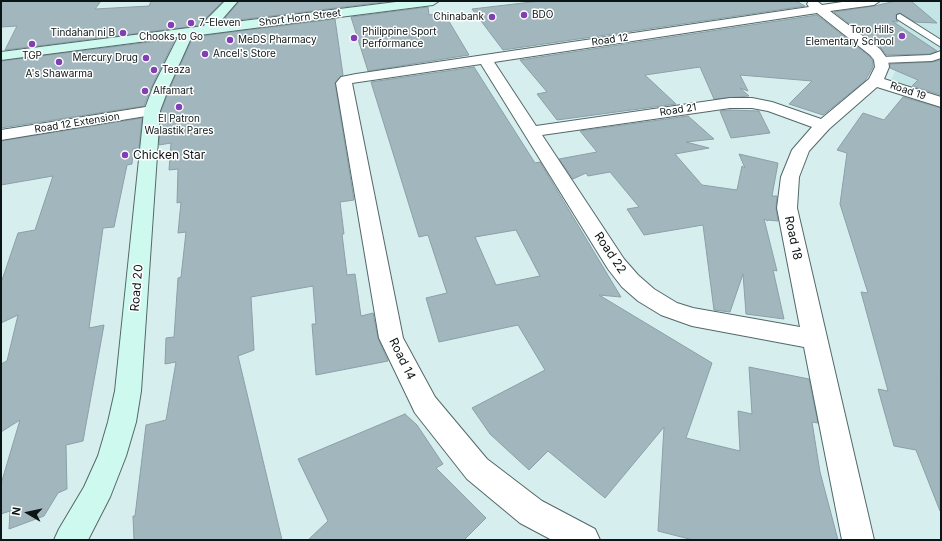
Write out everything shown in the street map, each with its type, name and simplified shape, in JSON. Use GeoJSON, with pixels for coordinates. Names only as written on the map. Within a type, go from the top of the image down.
{"type":"FeatureCollection","features":[{"type":"Feature","properties":{"kind":"street"},"geometry":{"type":"LineString","coordinates":[[210,29],[212,22],[232,1]]}},
{"type":"Feature","properties":{"kind":"street","name":"Short Horn Street"},"geometry":{"type":"LineString","coordinates":[[1,56],[388,4],[433,1]]}},
{"type":"Feature","properties":{"kind":"street","name":"Road 12"},"geometry":{"type":"LineString","coordinates":[[346,80],[814,5],[874,1]]}},
{"type":"Feature","properties":{"kind":"street"},"geometry":{"type":"LineString","coordinates":[[814,5],[875,52],[878,71]]}},
{"type":"Feature","properties":{"kind":"street","name":"Road 20"},"geometry":{"type":"LineString","coordinates":[[70,540],[95,497],[112,456],[128,391],[152,111],[161,87],[187,32]]}},
{"type":"Feature","properties":{"kind":"street","name":"Road 22"},"geometry":{"type":"LineString","coordinates":[[484,58],[616,264],[630,281],[646,296],[692,317],[814,339]]}},
{"type":"Feature","properties":{"kind":"street","name":"Road 19"},"geometry":{"type":"LineString","coordinates":[[878,71],[941,102]]}},
{"type":"Feature","properties":{"kind":"street","name":"Road 18"},"geometry":{"type":"LineString","coordinates":[[858,540],[787,208],[790,177],[801,150],[823,125],[878,71]]}},
{"type":"Feature","properties":{"kind":"street","name":"Road 14"},"geometry":{"type":"LineString","coordinates":[[346,80],[344,86],[391,338],[425,405],[477,469],[531,512],[584,540]]}},
{"type":"Feature","properties":{"kind":"street","name":"Road 21"},"geometry":{"type":"LineString","coordinates":[[532,132],[730,103],[752,103],[772,107],[823,125]]}},
{"type":"Feature","properties":{"kind":"street","name":"Road 12 Extension"},"geometry":{"type":"LineString","coordinates":[[1,135],[152,111]]}},
{"type":"Feature","properties":{"kind":"lane"},"geometry":{"type":"LineString","coordinates":[[900,17],[941,44]]}},
{"type":"Feature","properties":{"kind":"lane"},"geometry":{"type":"LineString","coordinates":[[878,71],[938,58]]}},
{"type":"Feature","properties":{"kind":"shaded area","name":"Toro Hills Elementary School"},"geometry":{"type":"Polygon","coordinates":[[[916,1],[941,1],[941,98],[890,82],[896,70],[892,59],[836,13],[916,1]]]}},
{"type":"Feature","properties":{"kind":"building"},"geometry":{"type":"Polygon","coordinates":[[[1,1],[101,1],[95,9],[149,6],[151,1],[223,1],[206,18],[203,25],[5,50],[17,26],[1,27],[1,1]]]}},
{"type":"Feature","properties":{"kind":"building"},"geometry":{"type":"Polygon","coordinates":[[[239,1],[392,1],[222,22],[239,1]]]}},
{"type":"Feature","properties":{"kind":"building"},"geometry":{"type":"Polygon","coordinates":[[[540,1],[796,1],[805,6],[503,50],[472,9],[540,1]]]}},
{"type":"Feature","properties":{"kind":"building"},"geometry":{"type":"Polygon","coordinates":[[[896,1],[911,1],[937,23],[915,22],[900,13],[896,15],[898,22],[892,21],[937,51],[930,54],[886,55],[881,48],[834,12],[896,1]]]}},
{"type":"Feature","properties":{"kind":"building"},"geometry":{"type":"Polygon","coordinates":[[[428,7],[429,15],[444,13],[469,55],[368,71],[351,17],[428,7]]]}},
{"type":"Feature","properties":{"kind":"building"},"geometry":{"type":"Polygon","coordinates":[[[817,15],[869,56],[873,61],[873,67],[865,81],[823,115],[789,104],[812,81],[740,75],[748,91],[740,88],[749,96],[714,99],[700,67],[645,75],[676,104],[557,120],[537,94],[547,92],[520,60],[817,15]]]}},
{"type":"Feature","properties":{"kind":"building"},"geometry":{"type":"Polygon","coordinates":[[[335,19],[343,75],[335,83],[354,200],[340,202],[347,275],[355,274],[361,316],[373,313],[378,338],[388,361],[316,375],[312,324],[316,324],[313,286],[251,297],[254,350],[238,356],[282,540],[134,540],[133,516],[135,516],[146,425],[166,420],[176,362],[165,364],[166,338],[174,337],[178,278],[181,277],[186,232],[178,233],[181,202],[177,203],[178,169],[169,170],[171,143],[159,145],[161,111],[193,37],[335,19]]]}},
{"type":"Feature","properties":{"kind":"building"},"geometry":{"type":"Polygon","coordinates":[[[175,39],[144,106],[1,128],[1,61],[175,39]]]}},
{"type":"Feature","properties":{"kind":"building"},"geometry":{"type":"Polygon","coordinates":[[[941,60],[941,95],[912,86],[918,80],[890,68],[890,64],[932,62],[941,60]]]}},
{"type":"Feature","properties":{"kind":"building"},"geometry":{"type":"Polygon","coordinates":[[[474,67],[535,163],[540,162],[621,297],[599,295],[712,363],[686,438],[740,451],[738,411],[752,414],[749,367],[809,379],[818,423],[812,422],[820,472],[838,540],[693,540],[658,531],[664,427],[605,498],[548,451],[529,470],[490,434],[472,408],[545,370],[518,325],[439,342],[426,298],[447,293],[428,235],[419,237],[371,82],[474,67]],[[516,230],[475,237],[496,285],[540,276],[516,230]]]}},
{"type":"Feature","properties":{"kind":"building"},"geometry":{"type":"Polygon","coordinates":[[[903,97],[941,108],[940,511],[916,450],[894,446],[878,389],[888,391],[861,292],[868,293],[840,204],[847,153],[837,150],[863,113],[884,120],[903,97]]]}},
{"type":"Feature","properties":{"kind":"building"},"geometry":{"type":"Polygon","coordinates":[[[720,111],[759,111],[770,133],[731,138],[720,111]]]}},
{"type":"Feature","properties":{"kind":"building"},"geometry":{"type":"Polygon","coordinates":[[[688,116],[714,139],[686,142],[709,148],[675,154],[702,185],[737,190],[742,166],[745,168],[739,154],[778,163],[772,196],[777,196],[776,208],[778,221],[768,221],[764,219],[777,271],[773,270],[784,319],[746,314],[743,274],[730,312],[714,310],[703,225],[644,235],[627,209],[639,207],[610,172],[588,176],[586,173],[573,179],[559,159],[597,152],[580,131],[688,116]]]}},
{"type":"Feature","properties":{"kind":"building"},"geometry":{"type":"Polygon","coordinates":[[[142,118],[139,148],[133,149],[132,164],[127,165],[114,227],[103,228],[89,328],[104,325],[83,441],[66,445],[67,489],[58,493],[44,516],[9,529],[10,511],[1,514],[1,484],[20,420],[1,432],[1,364],[7,361],[18,315],[1,323],[1,283],[18,233],[35,230],[53,176],[1,185],[1,141],[142,118]]]}},
{"type":"Feature","properties":{"kind":"building"},"geometry":{"type":"Polygon","coordinates":[[[405,414],[417,425],[443,464],[436,468],[486,518],[464,540],[308,540],[328,521],[298,459],[405,414]]]}},
{"type":"Feature","properties":{"kind":"place","name":"BDO"},"geometry":{"type":"Point","coordinates":[524,15]}},
{"type":"Feature","properties":{"kind":"place","name":"Chinabank"},"geometry":{"type":"Point","coordinates":[492,17]}},
{"type":"Feature","properties":{"kind":"place","name":"7-Eleven"},"geometry":{"type":"Point","coordinates":[191,23]}},
{"type":"Feature","properties":{"kind":"place","name":"Chooks to Go"},"geometry":{"type":"Point","coordinates":[171,25]}},
{"type":"Feature","properties":{"kind":"place","name":"Tindahan ni B"},"geometry":{"type":"Point","coordinates":[123,33]}},
{"type":"Feature","properties":{"kind":"place","name":"Toro Hills Elementary School"},"geometry":{"type":"Point","coordinates":[902,36]}},
{"type":"Feature","properties":{"kind":"place","name":"Philippine Sport Performance"},"geometry":{"type":"Point","coordinates":[354,38]}},
{"type":"Feature","properties":{"kind":"place","name":"MeDS Pharmacy"},"geometry":{"type":"Point","coordinates":[230,40]}},
{"type":"Feature","properties":{"kind":"place","name":"TGP"},"geometry":{"type":"Point","coordinates":[32,44]}},
{"type":"Feature","properties":{"kind":"place","name":"Ancel's Store"},"geometry":{"type":"Point","coordinates":[205,54]}},
{"type":"Feature","properties":{"kind":"place","name":"Mercury Drug"},"geometry":{"type":"Point","coordinates":[146,58]}},
{"type":"Feature","properties":{"kind":"place","name":"A's Shawarma"},"geometry":{"type":"Point","coordinates":[59,62]}},
{"type":"Feature","properties":{"kind":"place","name":"Teaza"},"geometry":{"type":"Point","coordinates":[154,70]}},
{"type":"Feature","properties":{"kind":"place","name":"Alfamart"},"geometry":{"type":"Point","coordinates":[145,91]}},
{"type":"Feature","properties":{"kind":"place","name":"El Patron Walastik Pares"},"geometry":{"type":"Point","coordinates":[179,107]}},
{"type":"Feature","properties":{"kind":"place","name":"Chicken Star"},"geometry":{"type":"Point","coordinates":[125,155]}}]}
